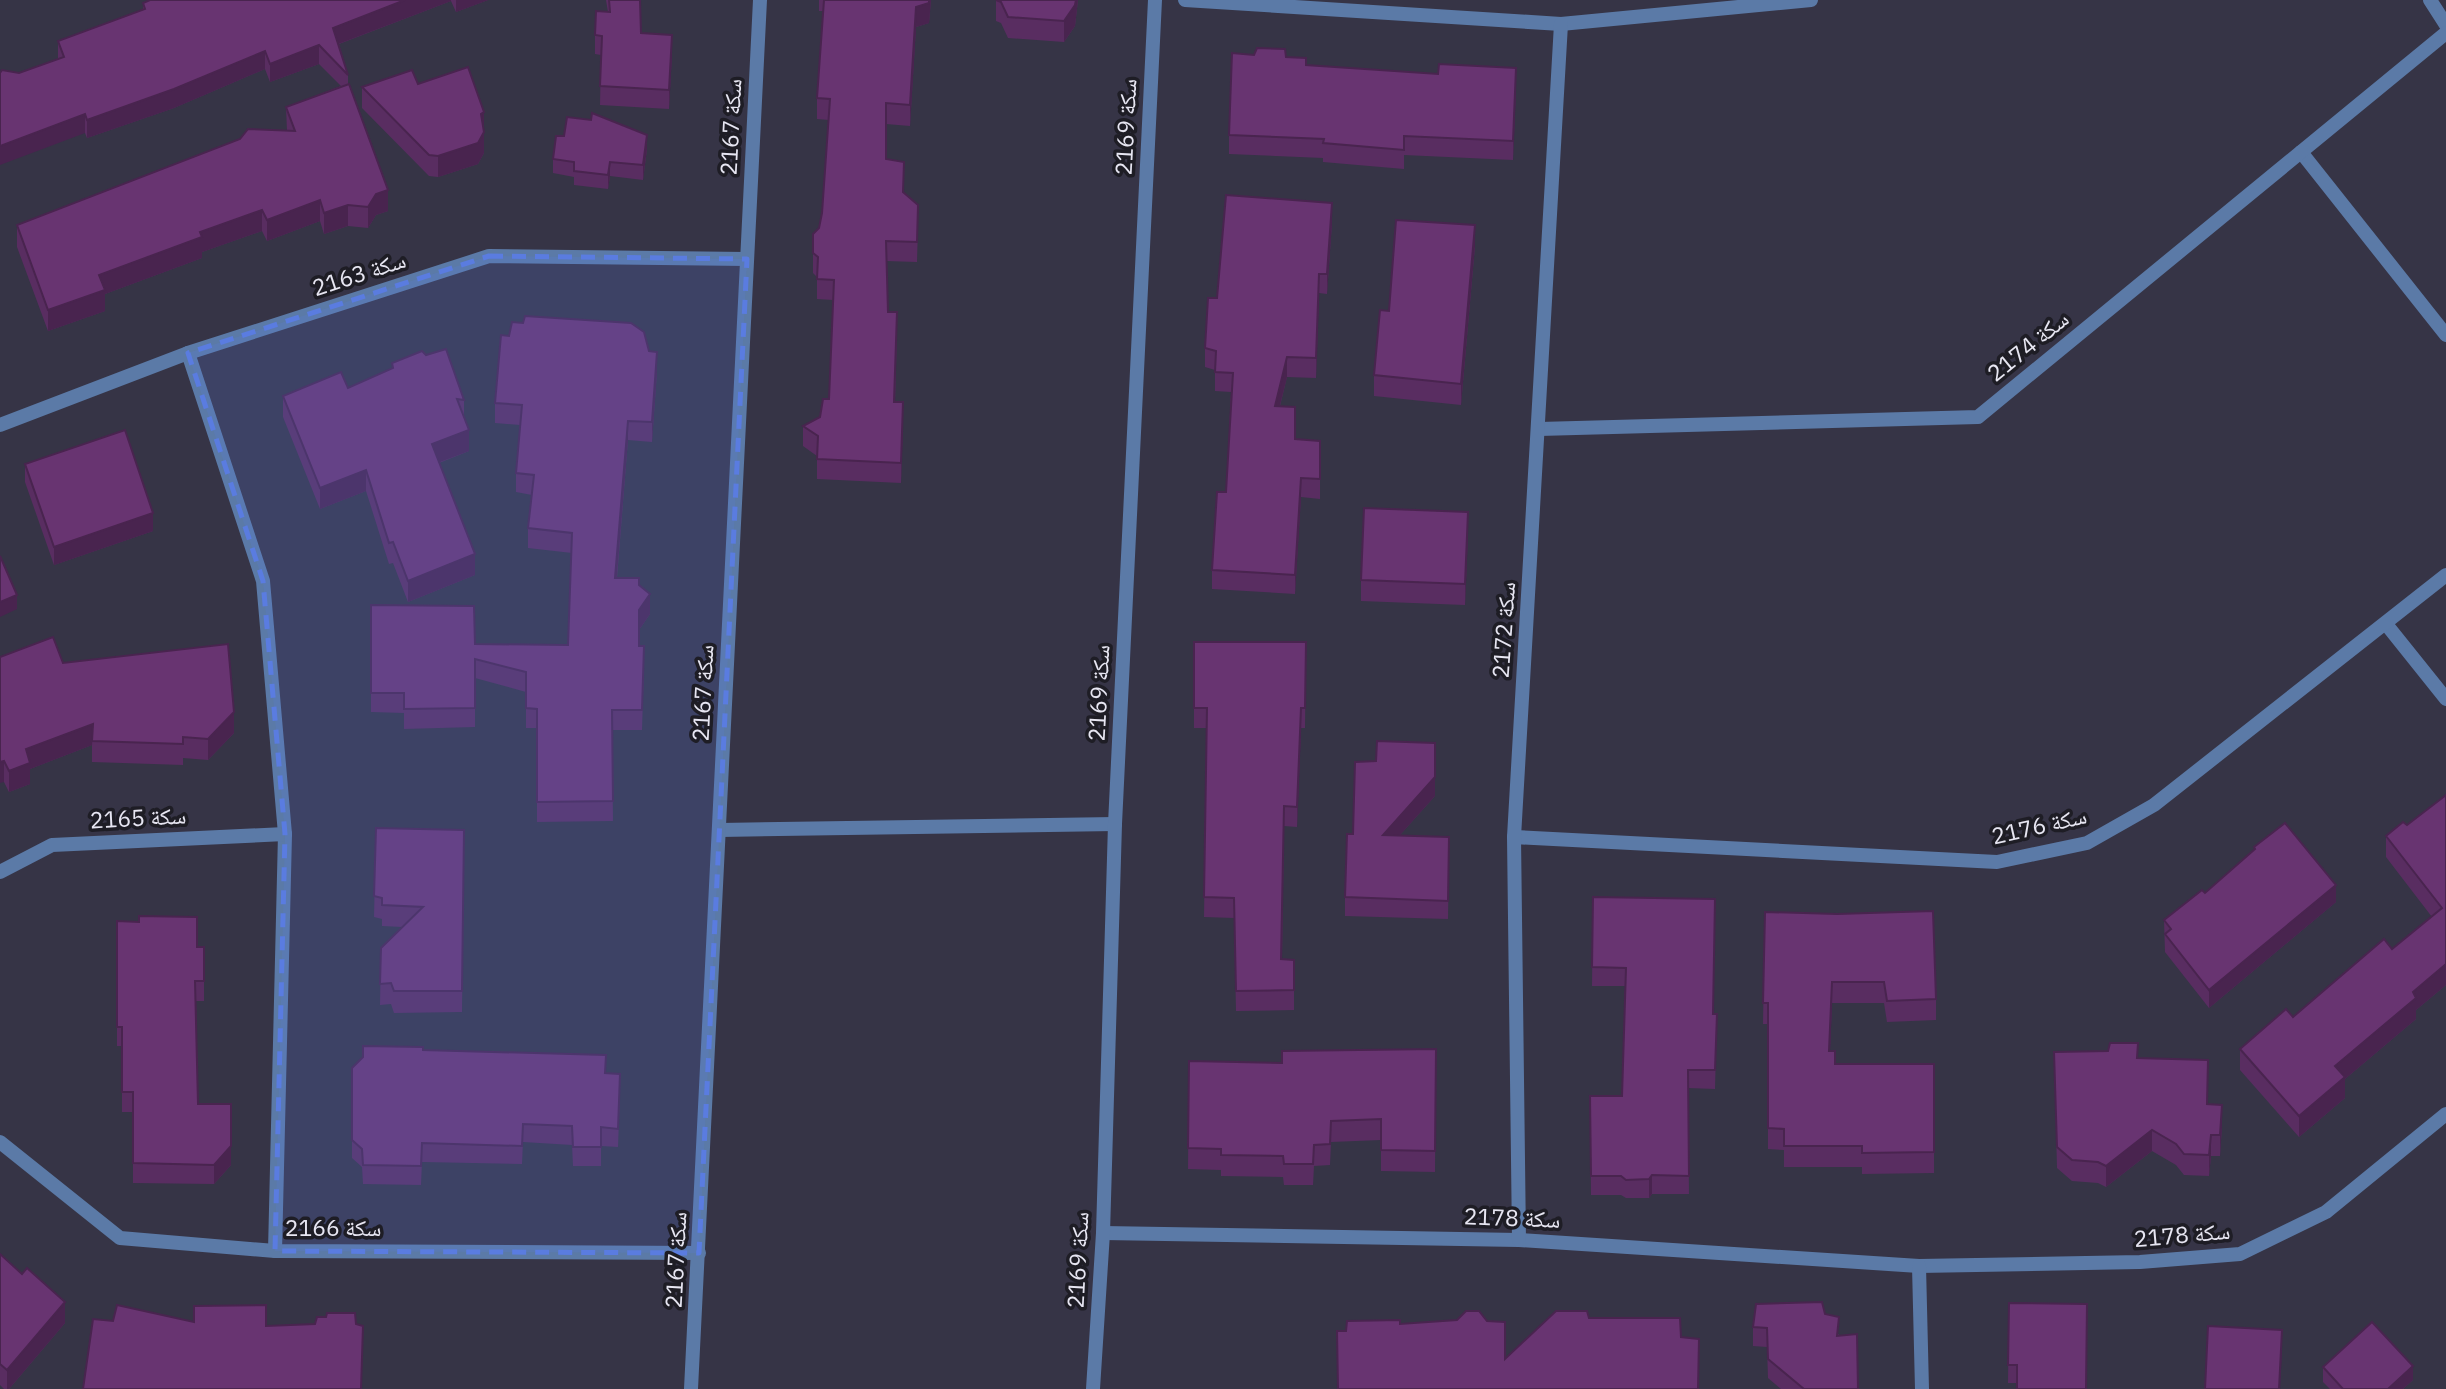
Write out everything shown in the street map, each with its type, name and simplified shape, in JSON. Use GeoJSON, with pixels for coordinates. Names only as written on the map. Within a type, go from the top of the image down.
{"type":"FeatureCollection","features":[{"type":"Feature","properties":{"kind":"street","name":"سكة 2167"},"geometry":{"type":"LineString","coordinates":[[691,1389],[760,0]]}},
{"type":"Feature","properties":{"kind":"street","name":"سكة 2169"},"geometry":{"type":"LineString","coordinates":[[1093,1389],[1103,1233],[1115,824],[1155,0]]}},
{"type":"Feature","properties":{"kind":"street"},"geometry":{"type":"LineString","coordinates":[[1185,0],[1561,24],[1811,0]]}},
{"type":"Feature","properties":{"kind":"street"},"geometry":{"type":"LineString","coordinates":[[2430,0],[2446,25]]}},
{"type":"Feature","properties":{"kind":"street","name":"سكة 2172"},"geometry":{"type":"LineString","coordinates":[[1519,1240],[1514,837],[1561,24]]}},
{"type":"Feature","properties":{"kind":"street","name":"سكة 2174"},"geometry":{"type":"LineString","coordinates":[[1539,429],[1978,416],[2446,33]]}},
{"type":"Feature","properties":{"kind":"street"},"geometry":{"type":"LineString","coordinates":[[2301,152],[2446,335]]}},
{"type":"Feature","properties":{"kind":"street","name":"سكة 2163"},"geometry":{"type":"LineString","coordinates":[[0,425],[188,353],[489,256],[747,259]]}},
{"type":"Feature","properties":{"kind":"street"},"geometry":{"type":"LineString","coordinates":[[188,353],[263,580],[285,834],[275,1251]]}},
{"type":"Feature","properties":{"kind":"street","name":"سكة 2176"},"geometry":{"type":"LineString","coordinates":[[1514,837],[1997,862],[2087,843],[2154,805],[2446,575]]}},
{"type":"Feature","properties":{"kind":"street"},"geometry":{"type":"LineString","coordinates":[[2386,624],[2446,699]]}},
{"type":"Feature","properties":{"kind":"street"},"geometry":{"type":"LineString","coordinates":[[720,830],[1115,824]]}},
{"type":"Feature","properties":{"kind":"street","name":"سكة 2165"},"geometry":{"type":"LineString","coordinates":[[0,873],[52,845],[285,834]]}},
{"type":"Feature","properties":{"kind":"street","name":"سكة 2178"},"geometry":{"type":"LineString","coordinates":[[1103,1233],[1519,1240],[1919,1266],[2140,1262],[2240,1254],[2326,1212],[2446,1114]]}},
{"type":"Feature","properties":{"kind":"street","name":"سكة 2166"},"geometry":{"type":"LineString","coordinates":[[0,1142],[120,1238],[275,1251],[699,1253]]}},
{"type":"Feature","properties":{"kind":"street"},"geometry":{"type":"LineString","coordinates":[[1919,1266],[1922,1389]]}},
{"type":"Feature","properties":{"kind":"highlighted area"},"geometry":{"type":"Polygon","coordinates":[[[489,256],[747,259],[699,1253],[275,1251],[285,834],[263,581],[188,353],[489,256]]]}},
{"type":"Feature","properties":{"kind":"building"},"geometry":{"type":"Polygon","coordinates":[[[150,0],[405,0],[333,28],[348,75],[319,45],[270,64],[265,51],[174,89],[87,120],[85,114],[0,146],[2,70],[19,73],[64,57],[58,41],[145,9],[143,3],[150,0]]]}},
{"type":"Feature","properties":{"kind":"building"},"geometry":{"type":"Polygon","coordinates":[[[609,0],[640,0],[641,33],[672,35],[669,90],[600,86],[602,36],[595,35],[596,11],[610,12],[609,0]]]}},
{"type":"Feature","properties":{"kind":"building"},"geometry":{"type":"Polygon","coordinates":[[[824,0],[929,0],[929,3],[916,7],[910,105],[886,103],[886,159],[904,162],[903,192],[918,205],[917,242],[886,241],[888,312],[897,312],[894,402],[903,402],[901,463],[817,459],[818,436],[803,426],[820,417],[823,399],[829,399],[834,280],[817,279],[818,257],[813,253],[813,234],[819,228],[822,213],[830,99],[817,98],[824,0]]]}},
{"type":"Feature","properties":{"kind":"building"},"geometry":{"type":"Polygon","coordinates":[[[996,0],[1076,0],[1064,21],[1008,17],[1001,2],[996,0]]]}},
{"type":"Feature","properties":{"kind":"building"},"geometry":{"type":"Polygon","coordinates":[[[1257,48],[1285,49],[1286,57],[1306,58],[1306,65],[1438,74],[1439,64],[1516,68],[1513,141],[1404,136],[1404,150],[1323,143],[1324,139],[1229,135],[1232,53],[1254,55],[1257,48]]]}},
{"type":"Feature","properties":{"kind":"building"},"geometry":{"type":"Polygon","coordinates":[[[468,67],[484,112],[481,114],[484,132],[478,143],[438,156],[429,155],[362,87],[412,70],[418,84],[468,67]]]}},
{"type":"Feature","properties":{"kind":"building"},"geometry":{"type":"Polygon","coordinates":[[[349,84],[388,190],[376,194],[368,207],[348,205],[324,213],[320,200],[267,220],[262,210],[200,232],[202,237],[99,275],[105,290],[48,310],[17,225],[240,139],[248,129],[295,131],[286,107],[349,84]]]}},
{"type":"Feature","properties":{"kind":"building"},"geometry":{"type":"Polygon","coordinates":[[[592,113],[647,135],[643,165],[610,162],[608,175],[574,171],[574,162],[553,159],[556,136],[564,136],[567,117],[591,120],[592,113]]]}},
{"type":"Feature","properties":{"kind":"building"},"geometry":{"type":"Polygon","coordinates":[[[1226,195],[1332,203],[1327,274],[1319,274],[1316,358],[1287,357],[1275,406],[1295,407],[1295,439],[1320,441],[1320,479],[1301,478],[1295,575],[1212,570],[1217,492],[1226,492],[1233,373],[1215,372],[1216,351],[1205,348],[1208,298],[1217,298],[1226,195]]]}},
{"type":"Feature","properties":{"kind":"building"},"geometry":{"type":"Polygon","coordinates":[[[1396,220],[1475,225],[1461,384],[1374,375],[1380,310],[1389,311],[1396,220]]]}},
{"type":"Feature","properties":{"kind":"building"},"geometry":{"type":"Polygon","coordinates":[[[525,316],[631,323],[644,332],[649,351],[657,352],[652,422],[628,421],[615,578],[639,578],[639,585],[650,594],[639,610],[639,646],[644,646],[642,710],[612,710],[613,801],[537,802],[537,709],[526,708],[526,672],[475,659],[475,708],[404,709],[404,693],[371,693],[371,605],[474,606],[475,644],[568,645],[572,533],[528,528],[534,475],[516,473],[522,405],[495,403],[501,335],[509,336],[512,322],[523,323],[525,316]]]}},
{"type":"Feature","properties":{"kind":"building"},"geometry":{"type":"Polygon","coordinates":[[[446,349],[464,400],[457,399],[469,430],[432,444],[475,554],[408,581],[393,542],[389,543],[366,470],[320,488],[283,396],[341,372],[348,388],[393,368],[392,363],[422,351],[426,355],[446,349]]]}},
{"type":"Feature","properties":{"kind":"building"},"geometry":{"type":"Polygon","coordinates":[[[125,430],[153,513],[54,547],[25,464],[125,430]]]}},
{"type":"Feature","properties":{"kind":"building"},"geometry":{"type":"Polygon","coordinates":[[[1364,508],[1468,512],[1465,584],[1361,580],[1364,508]]]}},
{"type":"Feature","properties":{"kind":"building"},"geometry":{"type":"Polygon","coordinates":[[[0,556],[17,595],[0,602],[0,556]]]}},
{"type":"Feature","properties":{"kind":"building"},"geometry":{"type":"Polygon","coordinates":[[[53,637],[63,663],[228,644],[234,712],[208,739],[183,737],[183,744],[92,741],[93,724],[26,749],[30,763],[9,771],[4,761],[0,762],[0,657],[53,637]]]}},
{"type":"Feature","properties":{"kind":"building"},"geometry":{"type":"Polygon","coordinates":[[[1194,642],[1306,642],[1305,708],[1301,708],[1297,807],[1284,806],[1281,959],[1294,960],[1294,990],[1236,991],[1234,898],[1204,897],[1207,708],[1194,708],[1194,642]]]}},
{"type":"Feature","properties":{"kind":"building"},"geometry":{"type":"Polygon","coordinates":[[[1377,741],[1435,743],[1435,777],[1383,835],[1449,837],[1448,901],[1345,897],[1347,834],[1353,834],[1355,762],[1376,761],[1377,741]]]}},
{"type":"Feature","properties":{"kind":"building"},"geometry":{"type":"Polygon","coordinates":[[[2446,795],[2446,964],[2413,992],[2416,998],[2335,1066],[2345,1077],[2299,1116],[2240,1049],[2286,1009],[2293,1017],[2384,939],[2392,949],[2442,908],[2386,836],[2403,822],[2407,825],[2446,795]]]}},
{"type":"Feature","properties":{"kind":"building"},"geometry":{"type":"Polygon","coordinates":[[[2285,823],[2336,885],[2209,990],[2165,934],[2171,929],[2164,920],[2202,890],[2205,893],[2255,849],[2254,847],[2285,823]]]}},
{"type":"Feature","properties":{"kind":"building"},"geometry":{"type":"Polygon","coordinates":[[[376,828],[464,830],[462,991],[394,991],[391,983],[380,984],[381,948],[423,907],[382,905],[382,898],[374,896],[376,828]]]}},
{"type":"Feature","properties":{"kind":"building"},"geometry":{"type":"Polygon","coordinates":[[[1593,897],[1715,899],[1715,1070],[1688,1070],[1689,1176],[1652,1175],[1649,1179],[1626,1180],[1621,1176],[1591,1176],[1590,1096],[1622,1096],[1626,968],[1592,967],[1593,897]]]}},
{"type":"Feature","properties":{"kind":"building"},"geometry":{"type":"Polygon","coordinates":[[[1933,911],[1936,999],[1887,1001],[1884,982],[1832,982],[1829,1051],[1835,1051],[1835,1064],[1934,1064],[1934,1152],[1862,1153],[1862,1146],[1784,1146],[1784,1129],[1768,1128],[1768,1003],[1763,1003],[1765,912],[1837,914],[1933,911]]]}},
{"type":"Feature","properties":{"kind":"building"},"geometry":{"type":"Polygon","coordinates":[[[139,916],[197,917],[197,947],[204,947],[204,981],[195,981],[198,1104],[231,1104],[231,1146],[214,1165],[133,1163],[133,1092],[122,1092],[122,1027],[117,1027],[117,921],[139,922],[139,916]]]}},
{"type":"Feature","properties":{"kind":"building"},"geometry":{"type":"Polygon","coordinates":[[[2110,1043],[2138,1043],[2137,1058],[2208,1060],[2207,1104],[2222,1105],[2220,1135],[2211,1135],[2209,1155],[2184,1154],[2176,1144],[2152,1130],[2106,1166],[2098,1162],[2072,1160],[2057,1147],[2054,1052],[2108,1051],[2110,1043]]]}},
{"type":"Feature","properties":{"kind":"building"},"geometry":{"type":"Polygon","coordinates":[[[363,1046],[606,1055],[605,1073],[620,1074],[618,1129],[601,1127],[601,1147],[573,1147],[572,1126],[523,1124],[522,1146],[422,1143],[421,1166],[363,1165],[362,1149],[352,1140],[352,1068],[363,1057],[363,1046]]]}},
{"type":"Feature","properties":{"kind":"building"},"geometry":{"type":"Polygon","coordinates":[[[1436,1049],[1435,1151],[1381,1150],[1381,1119],[1331,1121],[1330,1144],[1314,1145],[1313,1164],[1284,1164],[1283,1156],[1221,1155],[1221,1149],[1188,1148],[1189,1061],[1282,1063],[1282,1051],[1436,1049]]]}},
{"type":"Feature","properties":{"kind":"building"},"geometry":{"type":"Polygon","coordinates":[[[0,1254],[22,1274],[27,1268],[65,1302],[7,1370],[0,1364],[0,1254]]]}},
{"type":"Feature","properties":{"kind":"building"},"geometry":{"type":"Polygon","coordinates":[[[1822,1302],[1825,1314],[1839,1317],[1837,1336],[1857,1334],[1858,1389],[1804,1389],[1768,1359],[1767,1328],[1753,1327],[1756,1304],[1822,1302]]]}},
{"type":"Feature","properties":{"kind":"building"},"geometry":{"type":"Polygon","coordinates":[[[2009,1303],[2087,1304],[2086,1389],[2017,1389],[2017,1365],[2008,1365],[2009,1303]]]}},
{"type":"Feature","properties":{"kind":"building"},"geometry":{"type":"Polygon","coordinates":[[[117,1305],[194,1322],[194,1306],[266,1305],[266,1326],[315,1324],[317,1317],[326,1317],[327,1313],[355,1313],[356,1324],[363,1326],[361,1389],[83,1389],[93,1319],[113,1321],[117,1305]]]}},
{"type":"Feature","properties":{"kind":"building"},"geometry":{"type":"Polygon","coordinates":[[[1466,1311],[1479,1311],[1487,1321],[1505,1322],[1505,1359],[1556,1311],[1587,1311],[1589,1318],[1680,1318],[1681,1337],[1699,1339],[1698,1389],[1338,1389],[1337,1331],[1346,1331],[1347,1321],[1400,1320],[1400,1324],[1457,1320],[1466,1311]]]}},
{"type":"Feature","properties":{"kind":"building"},"geometry":{"type":"Polygon","coordinates":[[[2372,1322],[2413,1366],[2388,1389],[2343,1389],[2323,1367],[2372,1322]]]}},
{"type":"Feature","properties":{"kind":"building"},"geometry":{"type":"Polygon","coordinates":[[[2208,1326],[2282,1330],[2279,1389],[2205,1389],[2208,1326]]]}}]}
